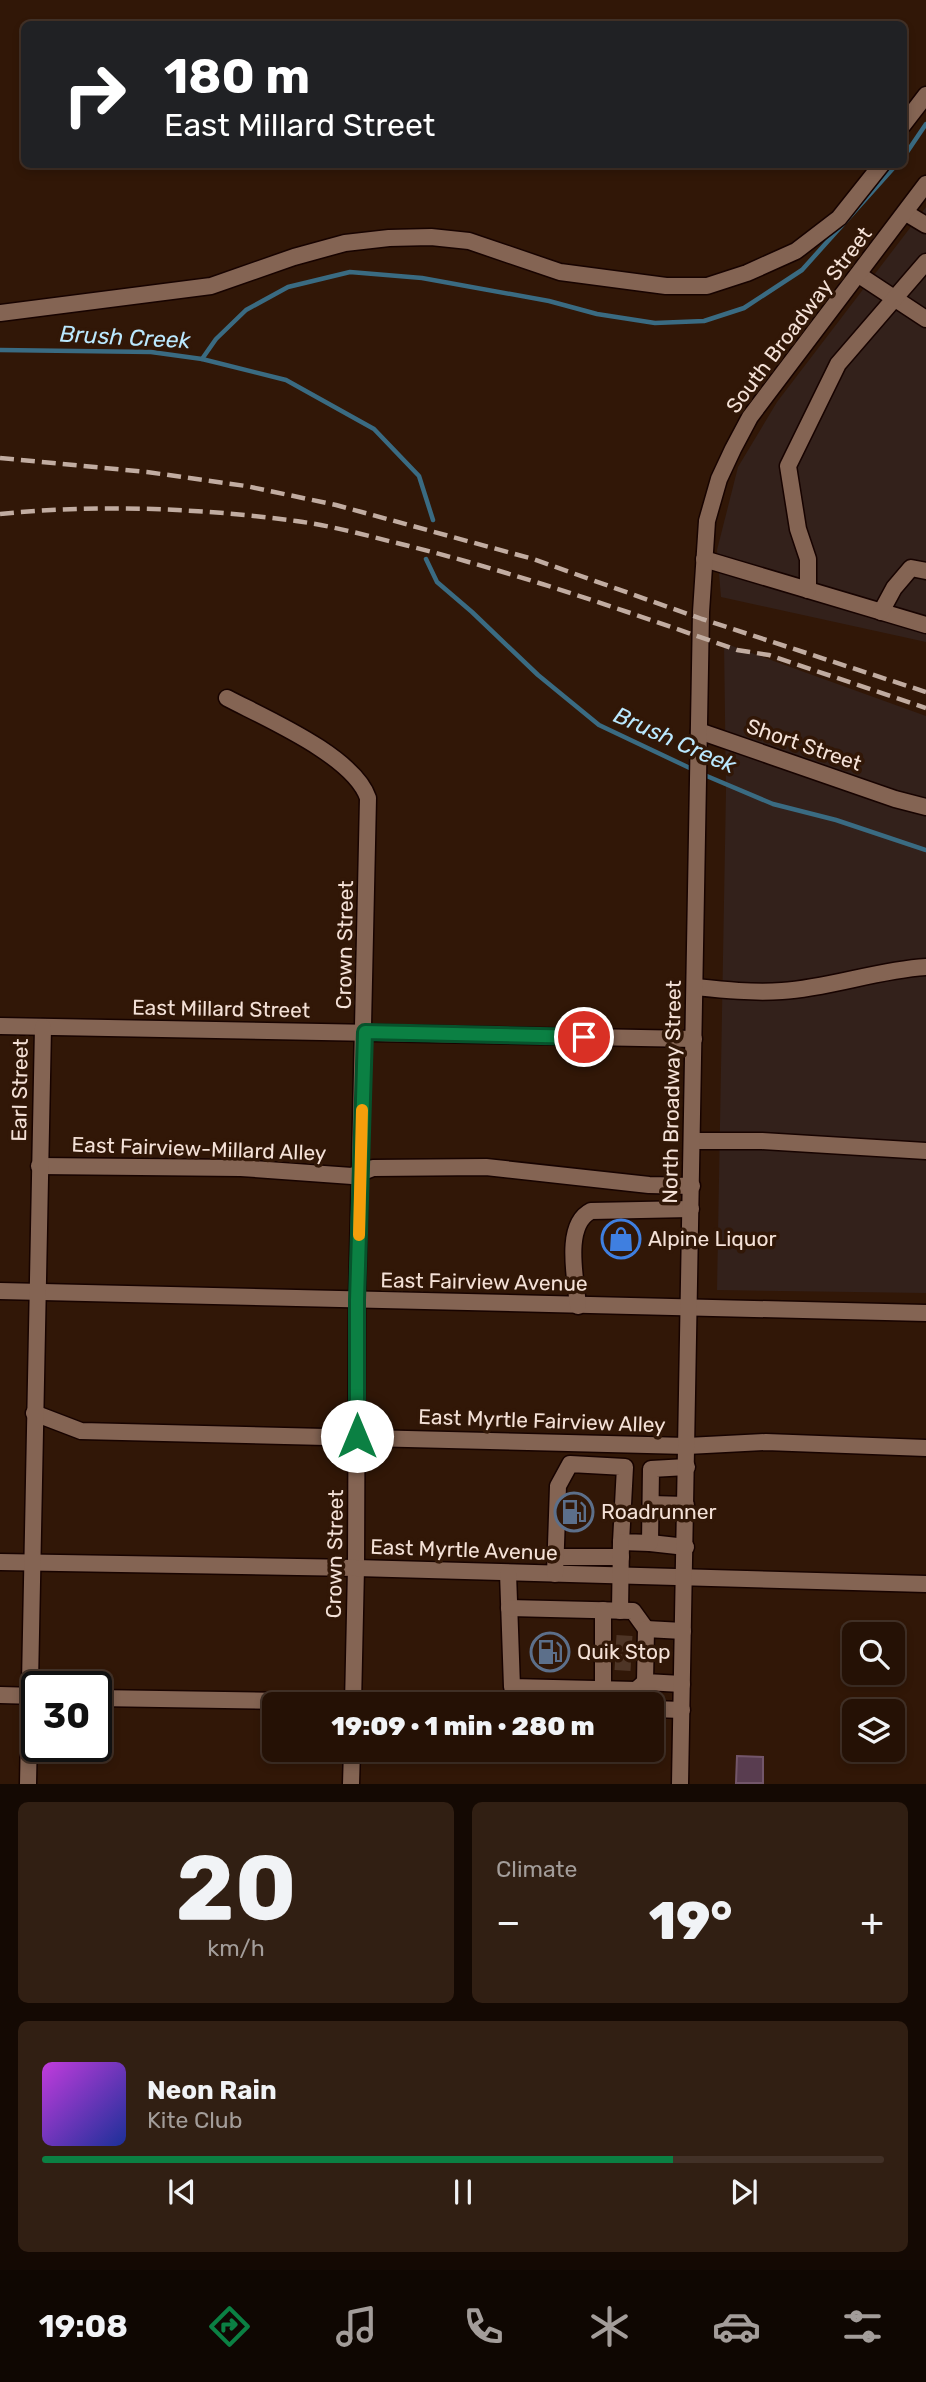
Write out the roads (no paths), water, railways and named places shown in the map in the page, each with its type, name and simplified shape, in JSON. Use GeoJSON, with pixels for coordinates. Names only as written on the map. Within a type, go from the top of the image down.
{"type":"FeatureCollection","features":[{"type":"Feature","properties":{"kind":"street"},"geometry":{"type":"LineString","coordinates":[[907,120],[926,95]]}},
{"type":"Feature","properties":{"kind":"street"},"geometry":{"type":"LineString","coordinates":[[0,313],[211,286],[294,257],[345,243],[389,238],[431,237],[469,241],[560,272],[667,285],[707,286],[747,274],[796,251],[839,218],[879,168]]}},
{"type":"Feature","properties":{"kind":"street","name":"South Broadway Street"},"geometry":{"type":"LineString","coordinates":[[701,612],[707,521],[719,479],[733,449],[762,401],[926,184]]}},
{"type":"Feature","properties":{"kind":"street"},"geometry":{"type":"LineString","coordinates":[[906,213],[926,225]]}},
{"type":"Feature","properties":{"kind":"street"},"geometry":{"type":"LineString","coordinates":[[808,590],[808,559],[798,528],[788,466],[838,364],[926,262]]}},
{"type":"Feature","properties":{"kind":"street"},"geometry":{"type":"LineString","coordinates":[[859,275],[926,319]]}},
{"type":"Feature","properties":{"kind":"street"},"geometry":{"type":"LineString","coordinates":[[704,559],[926,625]]}},
{"type":"Feature","properties":{"kind":"street"},"geometry":{"type":"LineString","coordinates":[[881,612],[894,588],[911,568],[926,571]]}},
{"type":"Feature","properties":{"kind":"street","name":"North Broadway Street"},"geometry":{"type":"LineString","coordinates":[[680,1783],[701,612]]}},
{"type":"Feature","properties":{"kind":"street","name":"Crown Street"},"geometry":{"type":"LineString","coordinates":[[227,698],[320,748],[344,767],[366,792],[369,817],[357,1300],[353,1692]]}},
{"type":"Feature","properties":{"kind":"street","name":"Short Street"},"geometry":{"type":"LineString","coordinates":[[699,731],[895,799],[926,807]]}},
{"type":"Feature","properties":{"kind":"street"},"geometry":{"type":"LineString","coordinates":[[695,987],[782,991],[901,969],[926,967]]}},
{"type":"Feature","properties":{"kind":"street","name":"East Millard Street"},"geometry":{"type":"LineString","coordinates":[[0,1026],[694,1039]]}},
{"type":"Feature","properties":{"kind":"street","name":"Earl Street"},"geometry":{"type":"LineString","coordinates":[[33,1671],[31,1562],[43,1027]]}},
{"type":"Feature","properties":{"kind":"street"},"geometry":{"type":"LineString","coordinates":[[692,1141],[762,1140],[926,1151]]}},
{"type":"Feature","properties":{"kind":"street","name":"East Fairview-Millard Alley"},"geometry":{"type":"LineString","coordinates":[[39,1166],[241,1168],[352,1176],[373,1168],[486,1167],[649,1185],[692,1186]]}},
{"type":"Feature","properties":{"kind":"street"},"geometry":{"type":"LineString","coordinates":[[578,1306],[574,1276],[574,1236],[583,1215],[591,1211],[691,1209]]}},
{"type":"Feature","properties":{"kind":"street","name":"East Fairview Avenue"},"geometry":{"type":"LineString","coordinates":[[0,1291],[926,1313]]}},
{"type":"Feature","properties":{"kind":"street","name":"East Myrtle Fairview Alley"},"geometry":{"type":"LineString","coordinates":[[34,1413],[80,1431],[687,1446],[766,1443],[926,1448]]}},
{"type":"Feature","properties":{"kind":"street"},"geometry":{"type":"LineString","coordinates":[[620,1611],[627,1444]]}},
{"type":"Feature","properties":{"kind":"street"},"geometry":{"type":"LineString","coordinates":[[555,1574],[558,1486],[570,1464],[651,1469],[687,1467]]}},
{"type":"Feature","properties":{"kind":"street"},"geometry":{"type":"LineString","coordinates":[[650,1543],[651,1469]]}},
{"type":"Feature","properties":{"kind":"street"},"geometry":{"type":"LineString","coordinates":[[651,1504],[687,1504]]}},
{"type":"Feature","properties":{"kind":"street"},"geometry":{"type":"LineString","coordinates":[[555,1557],[650,1543],[686,1547]]}},
{"type":"Feature","properties":{"kind":"street","name":"East Myrtle Avenue"},"geometry":{"type":"LineString","coordinates":[[0,1562],[356,1568],[926,1584]]}},
{"type":"Feature","properties":{"kind":"street"},"geometry":{"type":"LineString","coordinates":[[509,1573],[512,1687],[636,1690],[645,1682],[682,1684]]}},
{"type":"Feature","properties":{"kind":"street"},"geometry":{"type":"LineString","coordinates":[[509,1608],[633,1611],[629,1641]]}},
{"type":"Feature","properties":{"kind":"street"},"geometry":{"type":"LineString","coordinates":[[603,1610],[629,1641],[645,1682]]}},
{"type":"Feature","properties":{"kind":"street"},"geometry":{"type":"LineString","coordinates":[[603,1689],[609,1661],[629,1641],[683,1631]]}},
{"type":"Feature","properties":{"kind":"street"},"geometry":{"type":"LineString","coordinates":[[0,1695],[21,1696]]}},
{"type":"Feature","properties":{"kind":"street"},"geometry":{"type":"LineString","coordinates":[[112,1698],[262,1702]]}},
{"type":"Feature","properties":{"kind":"street"},"geometry":{"type":"LineString","coordinates":[[664,1709],[682,1710]]}},
{"type":"Feature","properties":{"kind":"street","name":"Earl Street"},"geometry":{"type":"LineString","coordinates":[[28,1783],[29,1762]]}},
{"type":"Feature","properties":{"kind":"street"},"geometry":{"type":"LineString","coordinates":[[351,1783],[352,1762]]}},
{"type":"Feature","properties":{"kind":"waterway"},"geometry":{"type":"LineString","coordinates":[[907,152],[926,124]]}},
{"type":"Feature","properties":{"kind":"waterway"},"geometry":{"type":"LineString","coordinates":[[202,359],[216,339],[246,310],[288,287],[350,272],[422,278],[549,301],[597,314],[655,323],[704,321],[744,308],[802,270],[893,168]]}},
{"type":"Feature","properties":{"kind":"waterway","name":"Brush Creek"},"geometry":{"type":"LineString","coordinates":[[0,350],[151,352],[202,359],[286,380],[374,429],[419,476],[433,520]]}},
{"type":"Feature","properties":{"kind":"waterway","name":"Brush Creek"},"geometry":{"type":"LineString","coordinates":[[426,559],[437,582],[538,675],[599,725],[694,770]]}},
{"type":"Feature","properties":{"kind":"waterway","name":"Brush Creek"},"geometry":{"type":"LineString","coordinates":[[702,774],[773,804],[836,820],[926,850]]}},
{"type":"Feature","properties":{"kind":"tunnel"},"geometry":{"type":"LineString","coordinates":[[616,1643],[632,1644]]}},
{"type":"Feature","properties":{"kind":"tunnel"},"geometry":{"type":"LineString","coordinates":[[615,1662],[632,1663]]}},
{"type":"Feature","properties":{"kind":"railway"},"geometry":{"type":"LineString","coordinates":[[0,458],[147,472],[246,486],[336,505],[533,559],[702,619],[926,692]]}},
{"type":"Feature","properties":{"kind":"railway"},"geometry":{"type":"LineString","coordinates":[[0,514],[111,508],[222,513],[296,521],[367,535],[533,581],[737,650],[769,655],[926,708]]}},
{"type":"Feature","properties":{"kind":"place","name":"Alpine Liquor"},"geometry":{"type":"Point","coordinates":[621,1239]}},
{"type":"Feature","properties":{"kind":"place","name":"Roadrunner"},"geometry":{"type":"Point","coordinates":[574,1512]}},
{"type":"Feature","properties":{"kind":"place","name":"Quik Stop"},"geometry":{"type":"Point","coordinates":[550,1652]}}]}
